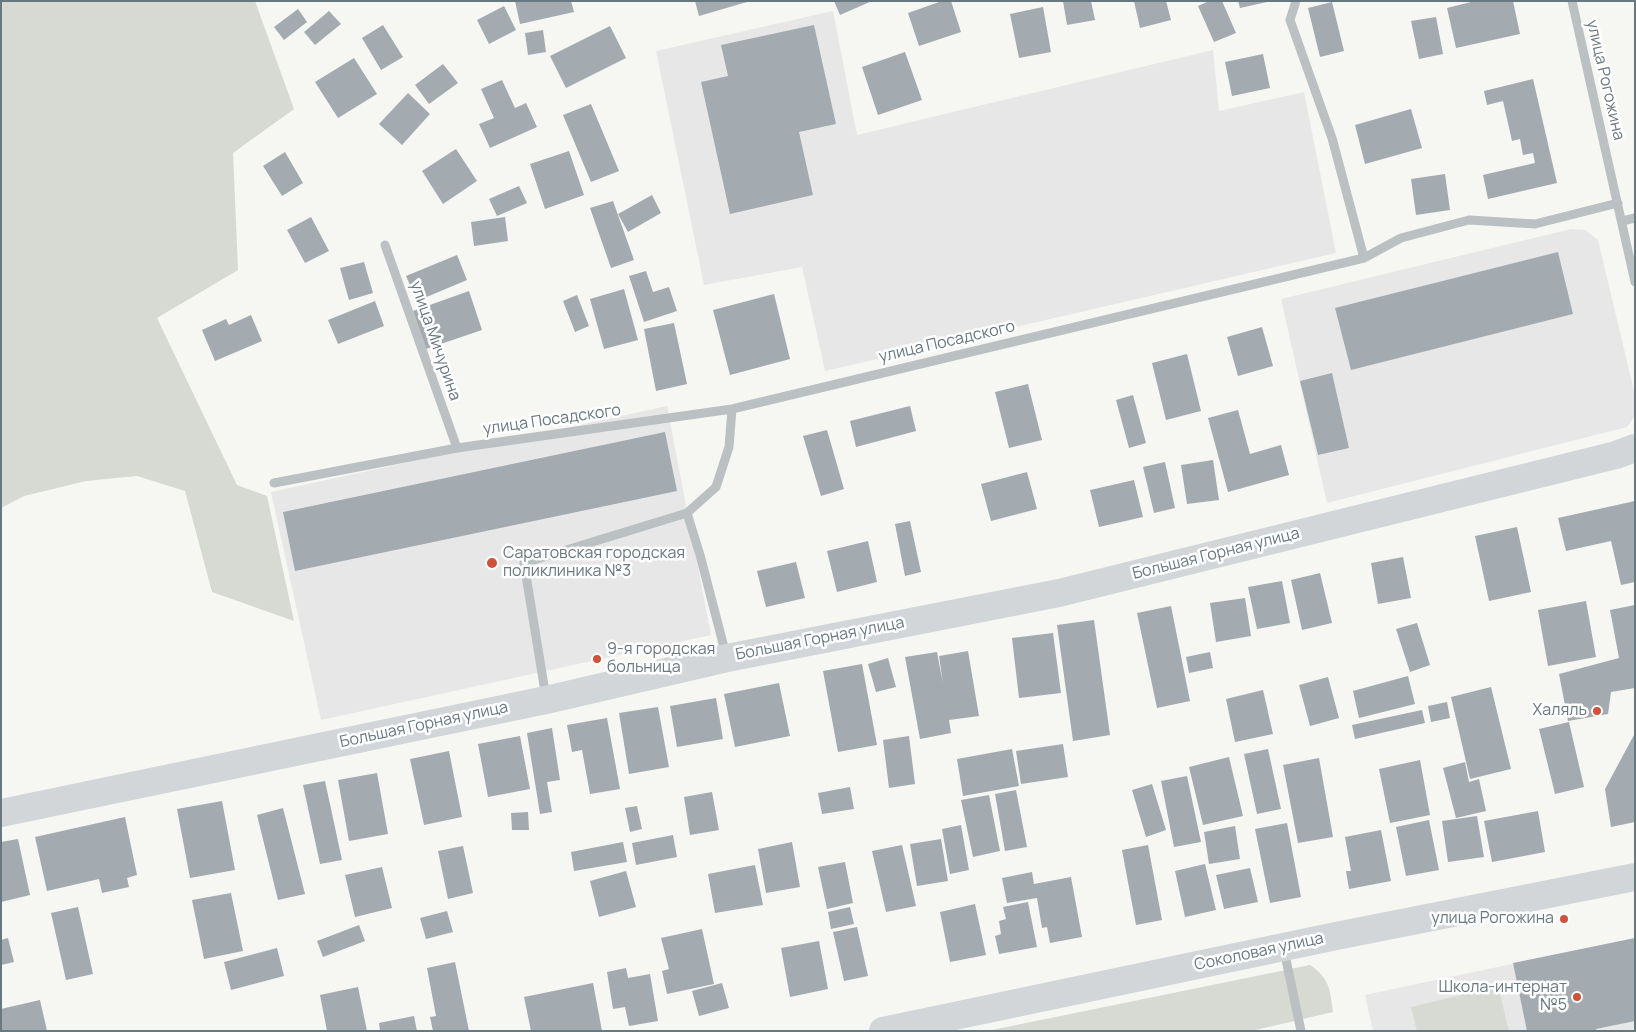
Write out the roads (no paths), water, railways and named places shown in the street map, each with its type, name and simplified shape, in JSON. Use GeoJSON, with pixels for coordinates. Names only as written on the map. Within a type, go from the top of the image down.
{"type":"FeatureCollection","features":[{"type":"Feature","properties":{"kind":"main road","name":"Большая Горная улица"},"geometry":{"type":"LineString","coordinates":[[1,813],[546,700],[727,658],[1059,593],[1616,455],[1635,448]]}},
{"type":"Feature","properties":{"kind":"main road","name":"Соколовая улица"},"geometry":{"type":"LineString","coordinates":[[884,1031],[1283,947],[1635,877]]}},
{"type":"Feature","properties":{"kind":"street"},"geometry":{"type":"LineString","coordinates":[[1296,1],[1290,20],[1332,138],[1364,258]]}},
{"type":"Feature","properties":{"kind":"street","name":"улица Рогожина"},"geometry":{"type":"LineString","coordinates":[[1572,1],[1635,282]]}},
{"type":"Feature","properties":{"kind":"street","name":"улица Посадского"},"geometry":{"type":"LineString","coordinates":[[274,483],[457,448],[732,409],[1364,258],[1401,238],[1469,220],[1535,224],[1618,203]]}},
{"type":"Feature","properties":{"kind":"street"},"geometry":{"type":"LineString","coordinates":[[1622,221],[1635,218]]}},
{"type":"Feature","properties":{"kind":"street","name":"улица Мичурина"},"geometry":{"type":"LineString","coordinates":[[386,244],[457,448]]}},
{"type":"Feature","properties":{"kind":"street"},"geometry":{"type":"LineString","coordinates":[[546,700],[524,563],[687,513],[716,487],[729,447],[732,409]]}},
{"type":"Feature","properties":{"kind":"street"},"geometry":{"type":"LineString","coordinates":[[687,513],[727,658]]}},
{"type":"Feature","properties":{"kind":"street"},"geometry":{"type":"LineString","coordinates":[[1283,947],[1301,1031]]}},
{"type":"Feature","properties":{"kind":"place","name":"Саратовская городская поликлиника №3"},"geometry":{"type":"Point","coordinates":[492,563]}},
{"type":"Feature","properties":{"kind":"place","name":"9-я городская больница"},"geometry":{"type":"Point","coordinates":[597,659]}},
{"type":"Feature","properties":{"kind":"place","name":"Халяль"},"geometry":{"type":"Point","coordinates":[1597,711]}},
{"type":"Feature","properties":{"kind":"place","name":"улица Рогожина"},"geometry":{"type":"Point","coordinates":[1564,919]}},
{"type":"Feature","properties":{"kind":"place","name":"Школа-интернат №5"},"geometry":{"type":"Point","coordinates":[1577,997]}}]}
